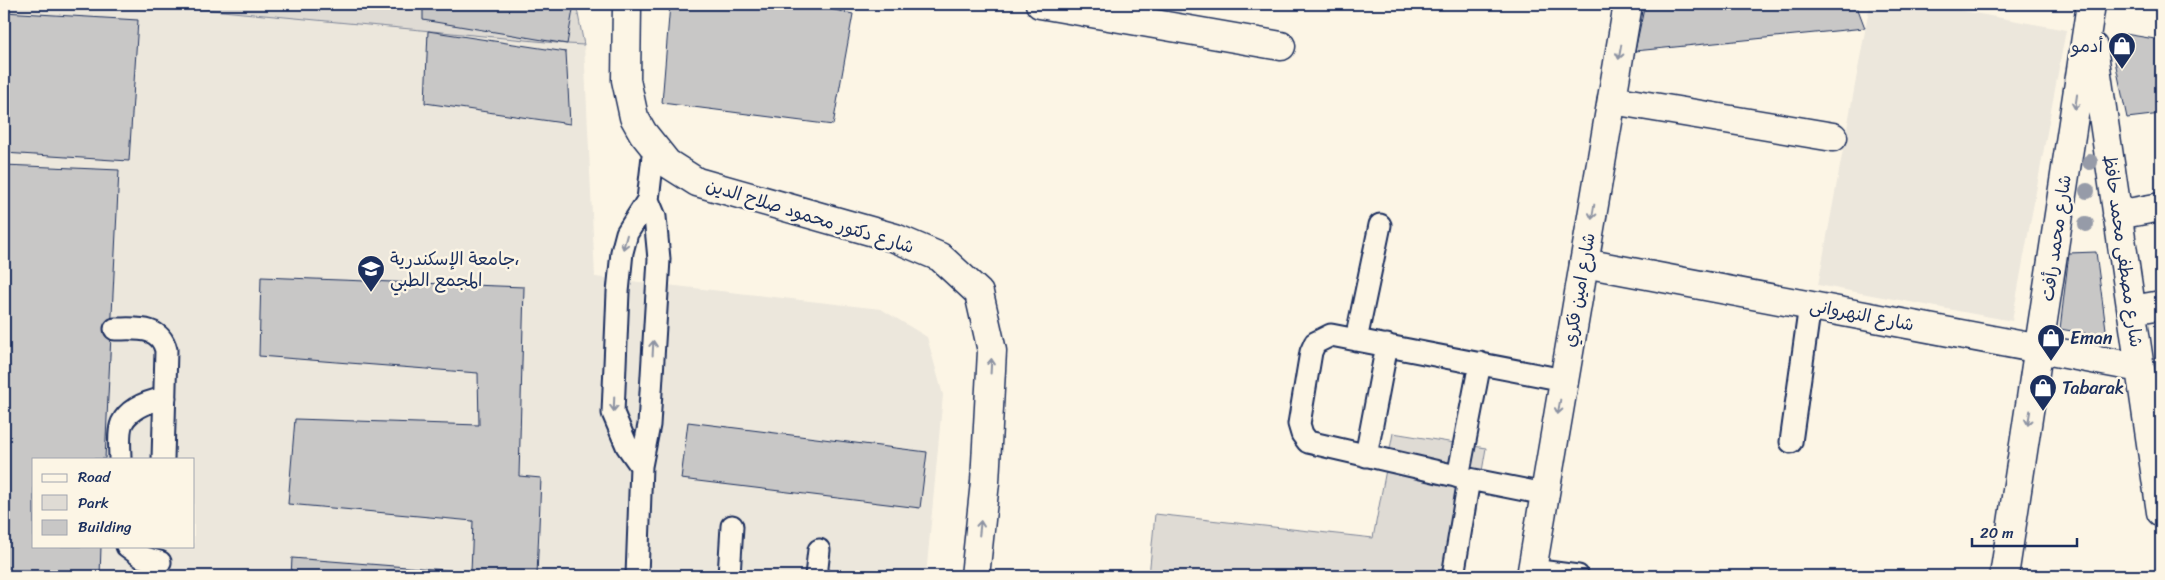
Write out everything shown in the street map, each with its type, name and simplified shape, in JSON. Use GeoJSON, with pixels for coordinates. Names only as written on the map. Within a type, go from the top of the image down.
{"type":"FeatureCollection","features":[{"type":"Feature","properties":{"kind":"street","name":"شارع دكتور محمود صلاح الدين"},"geometry":{"type":"LineString","coordinates":[[626,4],[626,80],[634,116],[643,133],[667,163],[697,182],[895,238],[940,257],[978,293],[992,351],[985,482],[975,576]]}},
{"type":"Feature","properties":{"kind":"street"},"geometry":{"type":"LineString","coordinates":[[1040,4],[1282,46]]}},
{"type":"Feature","properties":{"kind":"street","name":"شارع امين فكري"},"geometry":{"type":"LineString","coordinates":[[1531,573],[1628,4]]}},
{"type":"Feature","properties":{"kind":"street","name":"شارع مصطفى محمد حافظ"},"geometry":{"type":"LineString","coordinates":[[2090,11],[2140,368],[2154,406],[2161,512]]}},
{"type":"Feature","properties":{"kind":"street","name":"شارع محمد رأفت"},"geometry":{"type":"LineString","coordinates":[[2004,576],[2090,11]]}},
{"type":"Feature","properties":{"kind":"street"},"geometry":{"type":"LineString","coordinates":[[1612,100],[1833,137]]}},
{"type":"Feature","properties":{"kind":"street"},"geometry":{"type":"LineString","coordinates":[[2118,215],[2161,207]]}},
{"type":"Feature","properties":{"kind":"street","name":"شارع النهروانى"},"geometry":{"type":"LineString","coordinates":[[1584,263],[2140,368]]}},
{"type":"Feature","properties":{"kind":"street"},"geometry":{"type":"LineString","coordinates":[[2132,310],[2161,305]]}},
{"type":"Feature","properties":{"kind":"lane"},"geometry":{"type":"LineString","coordinates":[[637,576],[640,466],[649,425],[659,259],[656,223],[648,200],[654,147]]}},
{"type":"Feature","properties":{"kind":"lane"},"geometry":{"type":"LineString","coordinates":[[640,466],[618,428],[613,413],[618,292],[622,252],[627,233],[648,200]]}},
{"type":"Feature","properties":{"kind":"lane"},"geometry":{"type":"LineString","coordinates":[[1356,340],[1380,225]]}},
{"type":"Feature","properties":{"kind":"lane"},"geometry":{"type":"LineString","coordinates":[[1791,442],[1810,306]]}},
{"type":"Feature","properties":{"kind":"lane"},"geometry":{"type":"LineString","coordinates":[[114,329],[150,330],[158,334],[164,342],[163,458]]}},
{"type":"Feature","properties":{"kind":"lane"},"geometry":{"type":"LineString","coordinates":[[1544,494],[1464,478],[1308,442],[1302,434],[1299,424],[1311,352],[1315,343],[1331,335],[1564,380]]}},
{"type":"Feature","properties":{"kind":"lane"},"geometry":{"type":"LineString","coordinates":[[1366,456],[1387,345]]}},
{"type":"Feature","properties":{"kind":"lane"},"geometry":{"type":"LineString","coordinates":[[1453,576],[1480,363]]}},
{"type":"Feature","properties":{"kind":"lane"},"geometry":{"type":"LineString","coordinates":[[120,458],[122,424],[134,410],[149,401],[165,398]]}},
{"type":"Feature","properties":{"kind":"lane"},"geometry":{"type":"LineString","coordinates":[[729,576],[732,526]]}},
{"type":"Feature","properties":{"kind":"lane"},"geometry":{"type":"LineString","coordinates":[[130,548],[142,557],[160,561]]}},
{"type":"Feature","properties":{"kind":"lane"},"geometry":{"type":"LineString","coordinates":[[816,576],[819,550]]}},
{"type":"Feature","properties":{"kind":"lane"},"geometry":{"type":"LineString","coordinates":[[1531,573],[1578,576]]}},
{"type":"Feature","properties":{"kind":"shaded area","name":"جامعة الإسكندرية، المجمع الطبي"},"geometry":{"type":"Polygon","coordinates":[[[4,4],[149,4],[584,45],[595,277],[881,309],[927,337],[943,395],[926,576],[4,576],[4,4]]]}},
{"type":"Feature","properties":{"kind":"shaded area"},"geometry":{"type":"Polygon","coordinates":[[[1870,4],[1926,4],[2066,30],[2012,321],[1818,285],[1870,4]]]}},
{"type":"Feature","properties":{"kind":"green space"},"geometry":{"type":"Polygon","coordinates":[[[149,4],[576,4],[584,45],[567,44],[149,4]]]}},
{"type":"Feature","properties":{"kind":"green space"},"geometry":{"type":"Polygon","coordinates":[[[1393,433],[1486,448],[1464,576],[1149,576],[1155,514],[1373,538],[1393,433]]]}},
{"type":"Feature","properties":{"kind":"building"},"geometry":{"type":"Polygon","coordinates":[[[423,4],[574,4],[567,44],[423,20],[423,4]]]}},
{"type":"Feature","properties":{"kind":"building"},"geometry":{"type":"Polygon","coordinates":[[[670,4],[807,4],[853,14],[833,125],[662,103],[670,4]]]}},
{"type":"Feature","properties":{"kind":"building"},"geometry":{"type":"Polygon","coordinates":[[[1645,4],[1856,4],[1865,28],[1635,51],[1645,4]]]}},
{"type":"Feature","properties":{"kind":"building"},"geometry":{"type":"Polygon","coordinates":[[[4,12],[138,20],[129,161],[4,153],[4,12]]]}},
{"type":"Feature","properties":{"kind":"building"},"geometry":{"type":"Polygon","coordinates":[[[428,31],[566,52],[570,124],[425,103],[428,31]]]}},
{"type":"Feature","properties":{"kind":"building"},"geometry":{"type":"Polygon","coordinates":[[[2125,34],[2161,40],[2161,114],[2127,118],[2112,47],[2125,34]]]}},
{"type":"Feature","properties":{"kind":"building"},"geometry":{"type":"Polygon","coordinates":[[[4,165],[119,170],[105,458],[32,458],[32,548],[101,548],[100,576],[4,576],[4,165]]]}},
{"type":"Feature","properties":{"kind":"building"},"geometry":{"type":"Polygon","coordinates":[[[2096,252],[2107,337],[2060,329],[2069,253],[2096,252]]]}},
{"type":"Feature","properties":{"kind":"building"},"geometry":{"type":"Polygon","coordinates":[[[261,277],[524,287],[519,476],[541,478],[537,576],[291,576],[292,558],[471,572],[473,521],[288,504],[295,419],[479,425],[478,373],[259,356],[261,277]]]}},
{"type":"Feature","properties":{"kind":"building"},"geometry":{"type":"Polygon","coordinates":[[[688,422],[927,452],[920,508],[681,479],[688,422]]]}},
{"type":"Feature","properties":{"kind":"place","name":"أدمو"},"geometry":{"type":"Point","coordinates":[2122,70]}},
{"type":"Feature","properties":{"kind":"place","name":"جامعة الإسكندرية، المجمع الطبي"},"geometry":{"type":"Point","coordinates":[371,293]}},
{"type":"Feature","properties":{"kind":"place","name":"Eman"},"geometry":{"type":"Point","coordinates":[2051,362]}},
{"type":"Feature","properties":{"kind":"place","name":"Tabarak"},"geometry":{"type":"Point","coordinates":[2043,412]}}]}
